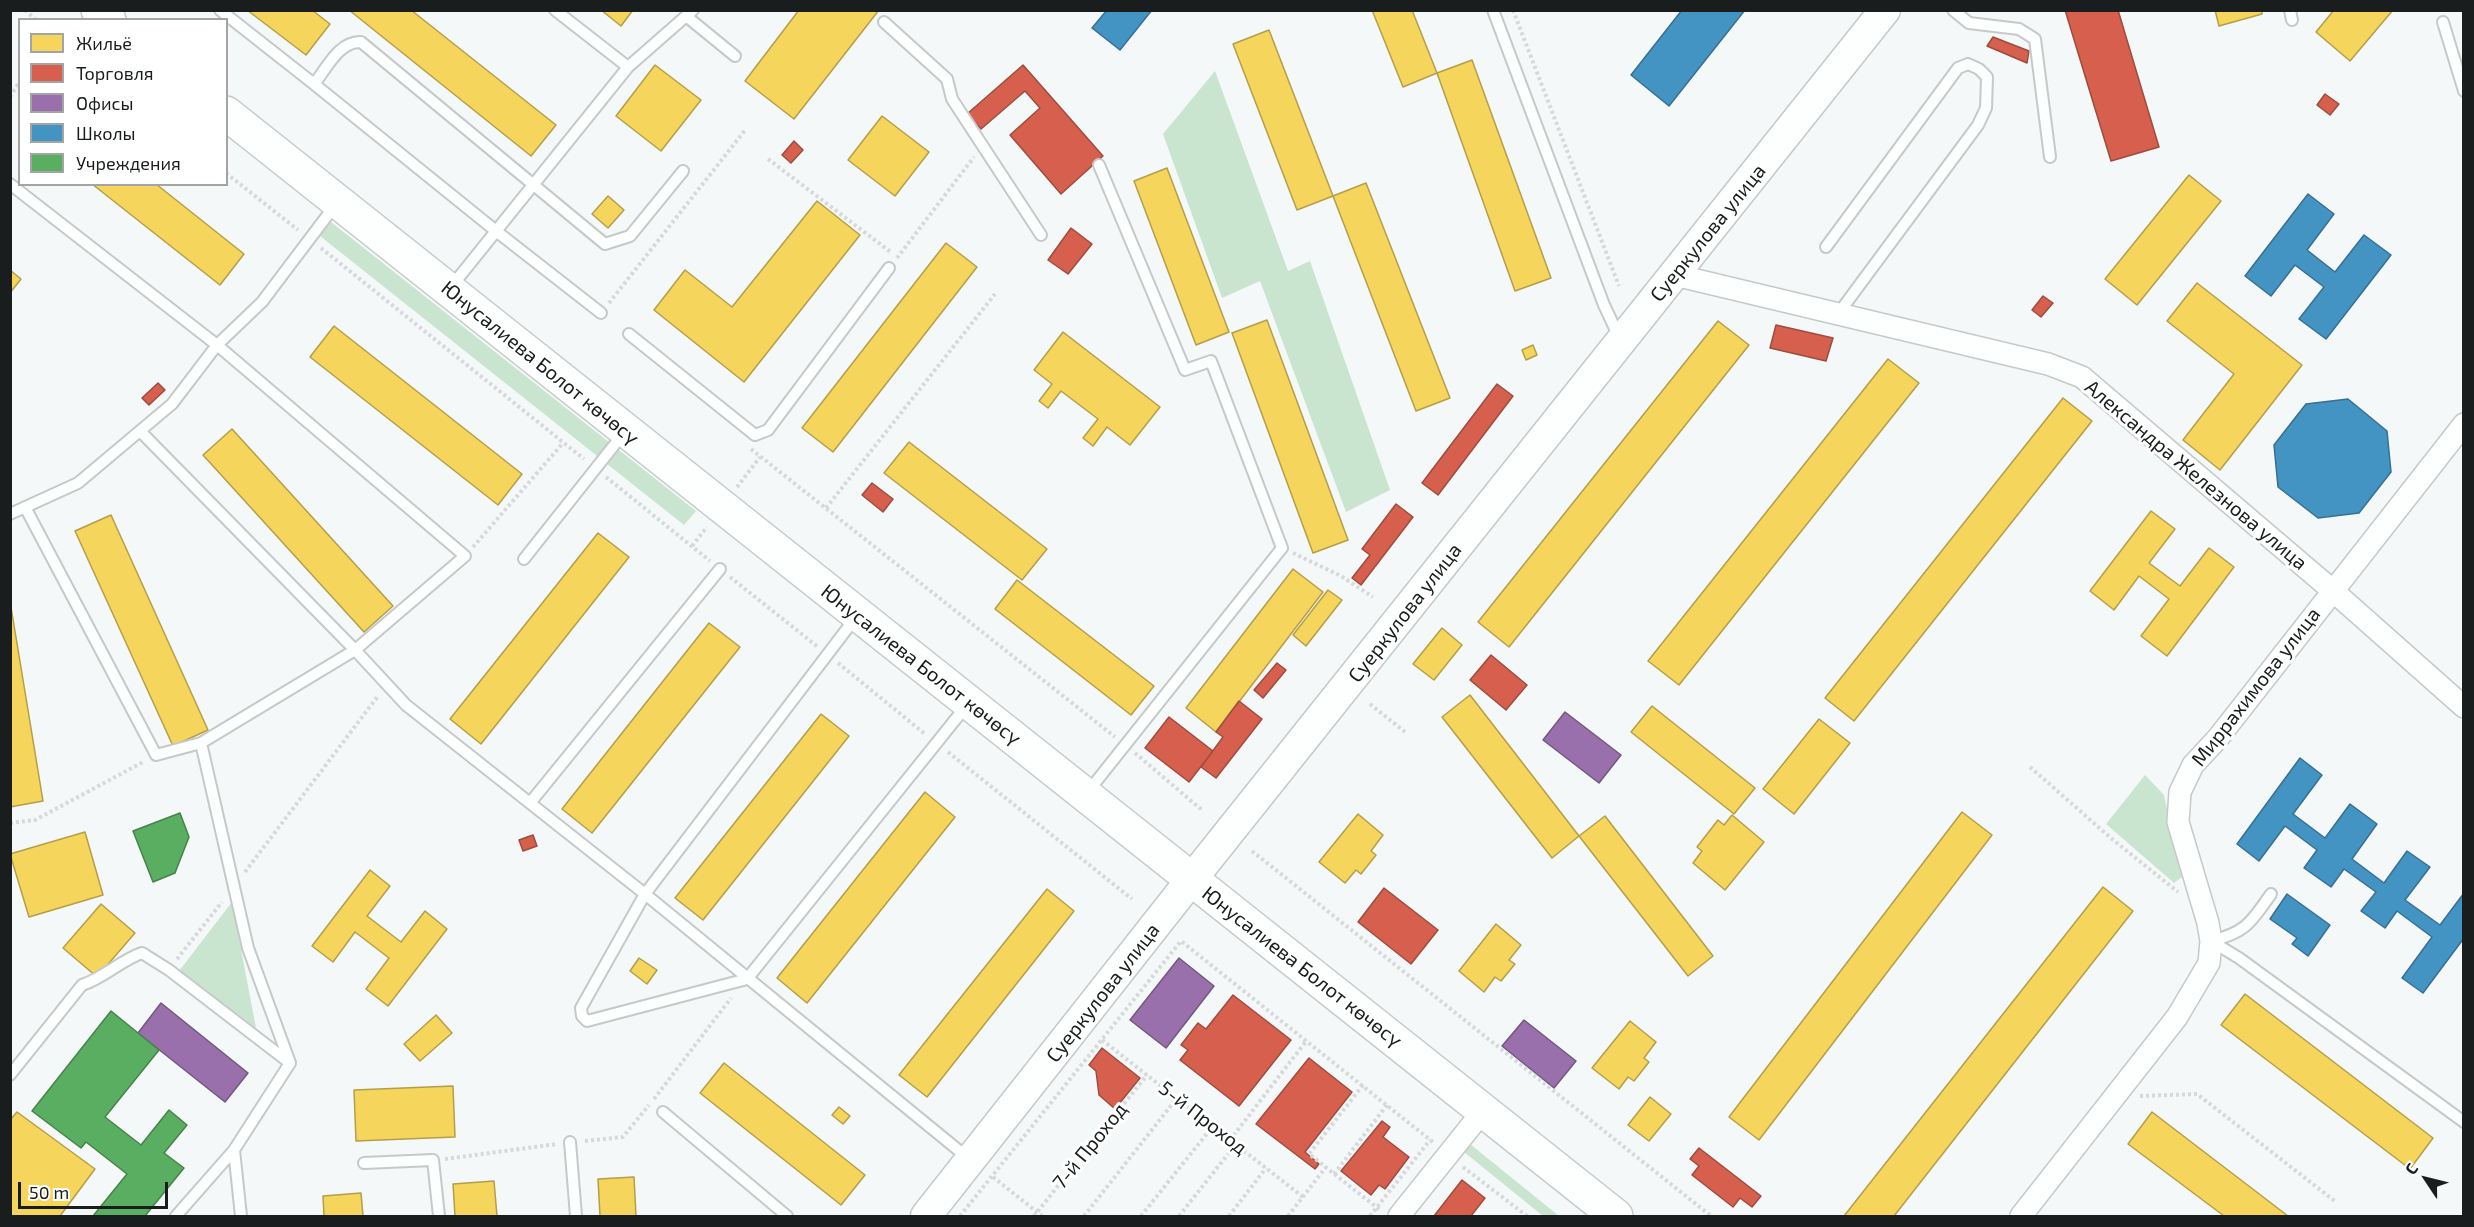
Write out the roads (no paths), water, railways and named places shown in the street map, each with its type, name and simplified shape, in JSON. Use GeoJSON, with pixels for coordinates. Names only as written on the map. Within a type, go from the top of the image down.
{"type":"FeatureCollection","features":[{"type":"Feature","properties":{"kind":"main road","name":"Суеркулова улица"},"geometry":{"type":"LineString","coordinates":[[926,1216],[982,1169],[1191,880],[1885,10]]}},
{"type":"Feature","properties":{"kind":"main road","name":"Юнусалиева Болот көчөсү"},"geometry":{"type":"LineString","coordinates":[[228,115],[1616,1216]]}},
{"type":"Feature","properties":{"kind":"street","name":"Александра Железнова улица"},"geometry":{"type":"LineString","coordinates":[[1675,275],[2048,364],[2082,377],[2332,590],[2463,707]]}},
{"type":"Feature","properties":{"kind":"street","name":"Миррахимова улица"},"geometry":{"type":"LineString","coordinates":[[2021,1216],[2177,1017],[2209,963],[2211,941],[2201,898],[2178,822],[2180,792],[2193,765],[2218,738],[2463,424]]}},
{"type":"Feature","properties":{"kind":"street"},"geometry":{"type":"LineString","coordinates":[[1391,1214],[1448,1155],[1483,1111]]}},
{"type":"Feature","properties":{"kind":"lane"},"geometry":{"type":"LineString","coordinates":[[220,10],[601,312]]}},
{"type":"Feature","properties":{"kind":"lane"},"geometry":{"type":"LineString","coordinates":[[555,10],[628,67]]}},
{"type":"Feature","properties":{"kind":"lane"},"geometry":{"type":"LineString","coordinates":[[1493,10],[1604,305],[1622,342]]}},
{"type":"Feature","properties":{"kind":"lane"},"geometry":{"type":"LineString","coordinates":[[1953,10],[1969,23],[2019,29],[2035,39],[2050,157]]}},
{"type":"Feature","properties":{"kind":"lane"},"geometry":{"type":"LineString","coordinates":[[449,290],[628,67],[690,13],[735,56]]}},
{"type":"Feature","properties":{"kind":"lane"},"geometry":{"type":"LineString","coordinates":[[884,22],[947,79],[952,99],[1041,235]]}},
{"type":"Feature","properties":{"kind":"lane"},"geometry":{"type":"LineString","coordinates":[[2443,22],[2463,91]]}},
{"type":"Feature","properties":{"kind":"lane"},"geometry":{"type":"LineString","coordinates":[[314,84],[343,46],[351,42],[361,42],[605,244],[630,236],[683,171]]}},
{"type":"Feature","properties":{"kind":"lane"},"geometry":{"type":"LineString","coordinates":[[1826,247],[1958,68],[1968,64],[1979,69],[1987,77],[1986,108],[1978,125],[1838,314]]}},
{"type":"Feature","properties":{"kind":"lane"},"geometry":{"type":"LineString","coordinates":[[1085,795],[1282,548],[1211,360],[1185,370],[1099,165]]}},
{"type":"Feature","properties":{"kind":"lane"},"geometry":{"type":"LineString","coordinates":[[10,184],[217,345],[465,556],[355,650],[201,743],[156,755],[25,507]]}},
{"type":"Feature","properties":{"kind":"lane"},"geometry":{"type":"LineString","coordinates":[[10,514],[78,483],[172,404],[217,345],[262,302],[338,201]]}},
{"type":"Feature","properties":{"kind":"lane"},"geometry":{"type":"LineString","coordinates":[[629,334],[755,435],[762,434],[768,430],[889,268]]}},
{"type":"Feature","properties":{"kind":"lane"},"geometry":{"type":"LineString","coordinates":[[140,431],[406,705],[645,894],[982,1169]]}},
{"type":"Feature","properties":{"kind":"lane"},"geometry":{"type":"LineString","coordinates":[[524,559],[625,431]]}},
{"type":"Feature","properties":{"kind":"lane"},"geometry":{"type":"LineString","coordinates":[[530,803],[720,569]]}},
{"type":"Feature","properties":{"kind":"lane"},"geometry":{"type":"LineString","coordinates":[[858,615],[645,894],[581,1008],[582,1016],[587,1022],[747,979],[969,702]]}},
{"type":"Feature","properties":{"kind":"lane"},"geometry":{"type":"LineString","coordinates":[[201,743],[248,948],[290,1063]]}},
{"type":"Feature","properties":{"kind":"lane"},"geometry":{"type":"LineString","coordinates":[[2211,941],[2232,936],[2248,926],[2271,894]]}},
{"type":"Feature","properties":{"kind":"lane"},"geometry":{"type":"LineString","coordinates":[[2211,941],[2239,958],[2463,1122]]}},
{"type":"Feature","properties":{"kind":"lane"},"geometry":{"type":"LineString","coordinates":[[10,1075],[82,985],[95,981],[142,953],[169,970],[290,1063]]}},
{"type":"Feature","properties":{"kind":"lane"},"geometry":{"type":"LineString","coordinates":[[176,1216],[234,1150],[290,1063]]}},
{"type":"Feature","properties":{"kind":"lane"},"geometry":{"type":"LineString","coordinates":[[663,1112],[787,1216]]}},
{"type":"Feature","properties":{"kind":"lane"},"geometry":{"type":"LineString","coordinates":[[570,1142],[576,1216]]}},
{"type":"Feature","properties":{"kind":"lane"},"geometry":{"type":"LineString","coordinates":[[234,1150],[241,1216]]}},
{"type":"Feature","properties":{"kind":"lane"},"geometry":{"type":"LineString","coordinates":[[364,1163],[433,1160],[439,1216]]}}]}
